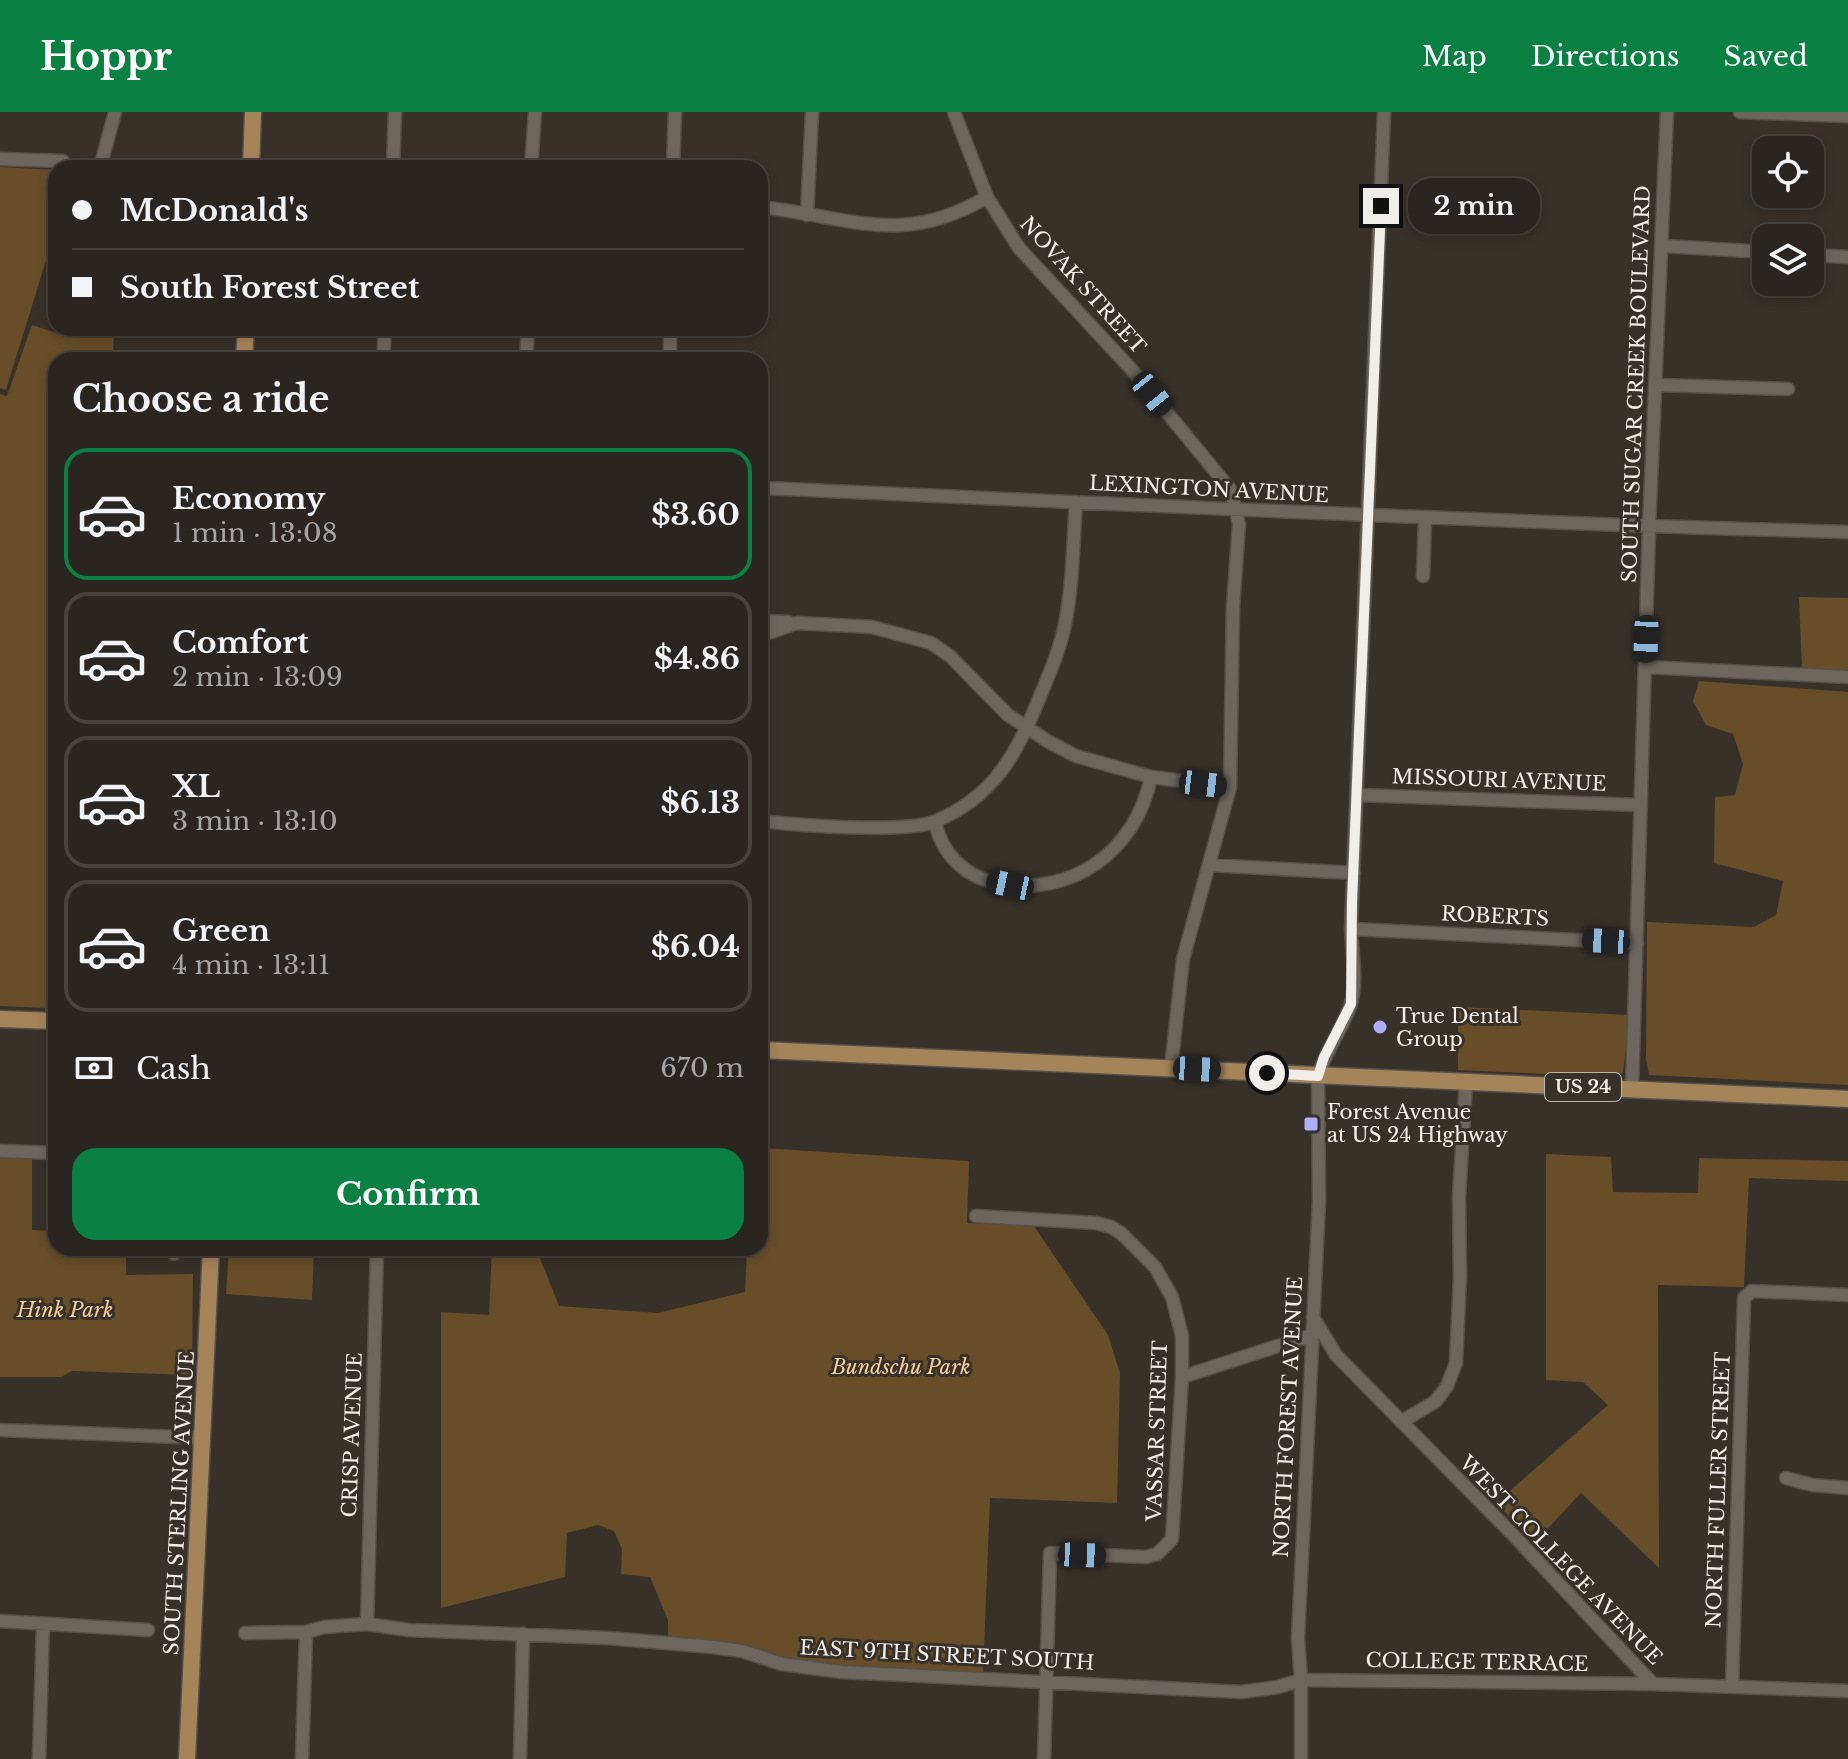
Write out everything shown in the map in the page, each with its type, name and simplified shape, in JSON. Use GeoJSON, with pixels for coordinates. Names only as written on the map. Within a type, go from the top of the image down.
{"type":"FeatureCollection","features":[{"type":"Feature","properties":{"kind":"main road"},"geometry":{"type":"LineString","coordinates":[[251,160],[253,112]]}},
{"type":"Feature","properties":{"kind":"main road"},"geometry":{"type":"LineString","coordinates":[[0,1019],[48,1021]]}},
{"type":"Feature","properties":{"kind":"main road","name":"US 24"},"geometry":{"type":"LineString","coordinates":[[768,1050],[1848,1099]]}},
{"type":"Feature","properties":{"kind":"main road","name":"SOUTH STERLING AVENUE"},"geometry":{"type":"LineString","coordinates":[[187,1759],[211,1256]]}},
{"type":"Feature","properties":{"kind":"street"},"geometry":{"type":"LineString","coordinates":[[102,160],[115,112]]}},
{"type":"Feature","properties":{"kind":"street"},"geometry":{"type":"LineString","coordinates":[[393,160],[395,112]]}},
{"type":"Feature","properties":{"kind":"street"},"geometry":{"type":"LineString","coordinates":[[532,160],[535,112]]}},
{"type":"Feature","properties":{"kind":"street"},"geometry":{"type":"LineString","coordinates":[[673,160],[675,112]]}},
{"type":"Feature","properties":{"kind":"street"},"geometry":{"type":"LineString","coordinates":[[807,215],[812,112]]}},
{"type":"Feature","properties":{"kind":"street","name":"NOVAK STREET"},"geometry":{"type":"LineString","coordinates":[[954,112],[987,197],[1019,248],[1132,370],[1230,489],[1237,508]]}},
{"type":"Feature","properties":{"kind":"street"},"geometry":{"type":"LineString","coordinates":[[1318,1076],[1324,1057],[1350,1008],[1353,992],[1351,929],[1384,112]]}},
{"type":"Feature","properties":{"kind":"street","name":"SOUTH SUGAR CREEK BOULEVARD"},"geometry":{"type":"LineString","coordinates":[[1632,1089],[1649,527],[1667,112]]}},
{"type":"Feature","properties":{"kind":"street"},"geometry":{"type":"LineString","coordinates":[[1740,112],[1848,116]]}},
{"type":"Feature","properties":{"kind":"street"},"geometry":{"type":"LineString","coordinates":[[0,159],[48,161]]}},
{"type":"Feature","properties":{"kind":"street"},"geometry":{"type":"LineString","coordinates":[[768,208],[862,225],[902,226],[932,223],[961,213],[987,197]]}},
{"type":"Feature","properties":{"kind":"street"},"geometry":{"type":"LineString","coordinates":[[1663,246],[1752,251]]}},
{"type":"Feature","properties":{"kind":"street"},"geometry":{"type":"LineString","coordinates":[[1824,256],[1848,257]]}},
{"type":"Feature","properties":{"kind":"street"},"geometry":{"type":"LineString","coordinates":[[1656,385],[1788,389]]}},
{"type":"Feature","properties":{"kind":"street","name":"LEXINGTON AVENUE"},"geometry":{"type":"LineString","coordinates":[[768,488],[1237,508],[1368,517],[1848,532]]}},
{"type":"Feature","properties":{"kind":"street"},"geometry":{"type":"LineString","coordinates":[[768,821],[867,826],[935,822],[971,801],[994,782],[1013,758],[1054,664],[1065,625],[1071,585],[1076,502]]}},
{"type":"Feature","properties":{"kind":"street"},"geometry":{"type":"LineString","coordinates":[[1171,1068],[1183,959],[1230,787],[1233,606],[1239,524],[1237,508]]}},
{"type":"Feature","properties":{"kind":"street"},"geometry":{"type":"LineString","coordinates":[[1423,576],[1425,518]]}},
{"type":"Feature","properties":{"kind":"street"},"geometry":{"type":"LineString","coordinates":[[768,621],[872,627],[931,643],[950,656],[991,700],[1027,728],[1076,756],[1151,777],[1230,787]]}},
{"type":"Feature","properties":{"kind":"street"},"geometry":{"type":"LineString","coordinates":[[768,633],[797,623]]}},
{"type":"Feature","properties":{"kind":"street"},"geometry":{"type":"LineString","coordinates":[[1645,667],[1848,677]]}},
{"type":"Feature","properties":{"kind":"street"},"geometry":{"type":"LineString","coordinates":[[935,822],[946,850],[969,874],[1010,885],[1054,884],[1086,870],[1119,843],[1138,816],[1151,777]]}},
{"type":"Feature","properties":{"kind":"street","name":"MISSOURI AVENUE"},"geometry":{"type":"LineString","coordinates":[[1357,795],[1640,805]]}},
{"type":"Feature","properties":{"kind":"street"},"geometry":{"type":"LineString","coordinates":[[1209,865],[1354,873]]}},
{"type":"Feature","properties":{"kind":"street","name":"ROBERTS"},"geometry":{"type":"LineString","coordinates":[[1351,929],[1637,943]]}},
{"type":"Feature","properties":{"kind":"street","name":"NORTH FOREST AVENUE"},"geometry":{"type":"LineString","coordinates":[[1301,1759],[1298,1638],[1319,1201],[1318,1076]]}},
{"type":"Feature","properties":{"kind":"street"},"geometry":{"type":"LineString","coordinates":[[1401,1422],[1436,1401],[1447,1386],[1456,1363],[1460,1277],[1459,1196],[1466,1083]]}},
{"type":"Feature","properties":{"kind":"street"},"geometry":{"type":"LineString","coordinates":[[0,1151],[48,1153]]}},
{"type":"Feature","properties":{"kind":"street","name":"VASSAR STREET"},"geometry":{"type":"LineString","coordinates":[[976,1216],[1096,1223],[1121,1233],[1155,1267],[1172,1297],[1182,1336],[1172,1539],[1162,1550],[1146,1557],[1050,1553],[1046,1681]]}},
{"type":"Feature","properties":{"kind":"street","name":"CRISP AVENUE"},"geometry":{"type":"LineString","coordinates":[[367,1624],[377,1256]]}},
{"type":"Feature","properties":{"kind":"street","name":"NORTH FULLER STREET"},"geometry":{"type":"LineString","coordinates":[[1732,1686],[1745,1295],[1752,1291],[1848,1295]]}},
{"type":"Feature","properties":{"kind":"street","name":"WEST COLLEGE AVENUE"},"geometry":{"type":"LineString","coordinates":[[1313,1317],[1336,1355],[1517,1539],[1653,1684],[1848,1691]]}},
{"type":"Feature","properties":{"kind":"street"},"geometry":{"type":"LineString","coordinates":[[1182,1377],[1312,1335]]}},
{"type":"Feature","properties":{"kind":"street"},"geometry":{"type":"LineString","coordinates":[[0,1430],[203,1438]]}},
{"type":"Feature","properties":{"kind":"street"},"geometry":{"type":"LineString","coordinates":[[1786,1478],[1822,1487],[1848,1488]]}},
{"type":"Feature","properties":{"kind":"street"},"geometry":{"type":"LineString","coordinates":[[0,1621],[148,1630]]}},
{"type":"Feature","properties":{"kind":"street"},"geometry":{"type":"LineString","coordinates":[[39,1759],[43,1624]]}},
{"type":"Feature","properties":{"kind":"street","name":"EAST 9TH STREET SOUTH"},"geometry":{"type":"LineString","coordinates":[[245,1633],[306,1632],[324,1627],[367,1624],[409,1630],[608,1638],[742,1651],[782,1664],[842,1672],[1242,1692],[1301,1680]]}},
{"type":"Feature","properties":{"kind":"street"},"geometry":{"type":"LineString","coordinates":[[302,1759],[306,1632]]}},
{"type":"Feature","properties":{"kind":"street"},"geometry":{"type":"LineString","coordinates":[[520,1759],[523,1634]]}},
{"type":"Feature","properties":{"kind":"street","name":"COLLEGE TERRACE"},"geometry":{"type":"LineString","coordinates":[[1301,1680],[1653,1684]]}},
{"type":"Feature","properties":{"kind":"street"},"geometry":{"type":"LineString","coordinates":[[1044,1759],[1046,1681]]}},
{"type":"Feature","properties":{"kind":"green space"},"geometry":{"type":"Polygon","coordinates":[[[0,167],[48,170],[48,254],[6,390],[0,388],[0,167]]]}},
{"type":"Feature","properties":{"kind":"green space"},"geometry":{"type":"Polygon","coordinates":[[[32,325],[48,330],[48,336],[114,336],[113,352],[48,352],[48,1002],[45,1008],[0,1006],[0,394],[7,396],[32,325]]]}},
{"type":"Feature","properties":{"kind":"green space"},"geometry":{"type":"Polygon","coordinates":[[[1799,597],[1848,598],[1848,671],[1802,668],[1799,597]]]}},
{"type":"Feature","properties":{"kind":"green space"},"geometry":{"type":"Polygon","coordinates":[[[1699,681],[1848,692],[1848,1085],[1649,1075],[1646,1059],[1647,922],[1754,927],[1776,915],[1783,881],[1714,863],[1715,797],[1735,795],[1743,764],[1733,734],[1706,725],[1693,701],[1699,681]]]}},
{"type":"Feature","properties":{"kind":"green space"},"geometry":{"type":"Polygon","coordinates":[[[1458,1007],[1630,1015],[1623,1072],[1617,1077],[1458,1070],[1458,1007]]]}},
{"type":"Feature","properties":{"kind":"green space","name":"Bundschu Park"},"geometry":{"type":"Polygon","coordinates":[[[768,1148],[969,1161],[967,1223],[1034,1226],[1108,1335],[1120,1373],[1117,1503],[990,1498],[983,1674],[850,1668],[780,1661],[733,1646],[668,1636],[668,1620],[650,1577],[621,1574],[622,1549],[614,1531],[598,1525],[567,1533],[565,1577],[441,1608],[441,1312],[489,1315],[492,1256],[539,1256],[559,1306],[658,1313],[745,1292],[747,1256],[768,1256],[768,1148]]]}},
{"type":"Feature","properties":{"kind":"green space","name":"Hink Park"},"geometry":{"type":"Polygon","coordinates":[[[0,1151],[32,1152],[32,1230],[48,1231],[48,1256],[126,1256],[126,1275],[193,1274],[192,1375],[72,1371],[61,1377],[0,1377],[0,1151]]]}},
{"type":"Feature","properties":{"kind":"green space"},"geometry":{"type":"Polygon","coordinates":[[[1546,1154],[1611,1157],[1613,1192],[1698,1193],[1699,1158],[1848,1161],[1848,1181],[1749,1178],[1744,1287],[1658,1285],[1659,1568],[1581,1493],[1535,1542],[1496,1503],[1608,1405],[1583,1382],[1546,1380],[1546,1154]]]}},
{"type":"Feature","properties":{"kind":"green space"},"geometry":{"type":"Polygon","coordinates":[[[228,1256],[314,1256],[312,1300],[226,1294],[228,1256]]]}},
{"type":"Feature","properties":{"kind":"place","name":"True Dental Group"},"geometry":{"type":"Point","coordinates":[1380,1027]}},
{"type":"Feature","properties":{"kind":"place","name":"Forest Avenue at US 24 Highway"},"geometry":{"type":"Point","coordinates":[1311,1124]}},
{"type":"Feature","properties":{"kind":"route"},"geometry":{"type":"LineString","coordinates":[[1267,1073],[1318,1076],[1324,1057],[1351,1004],[1353,992],[1351,929],[1381,206]]}}]}
